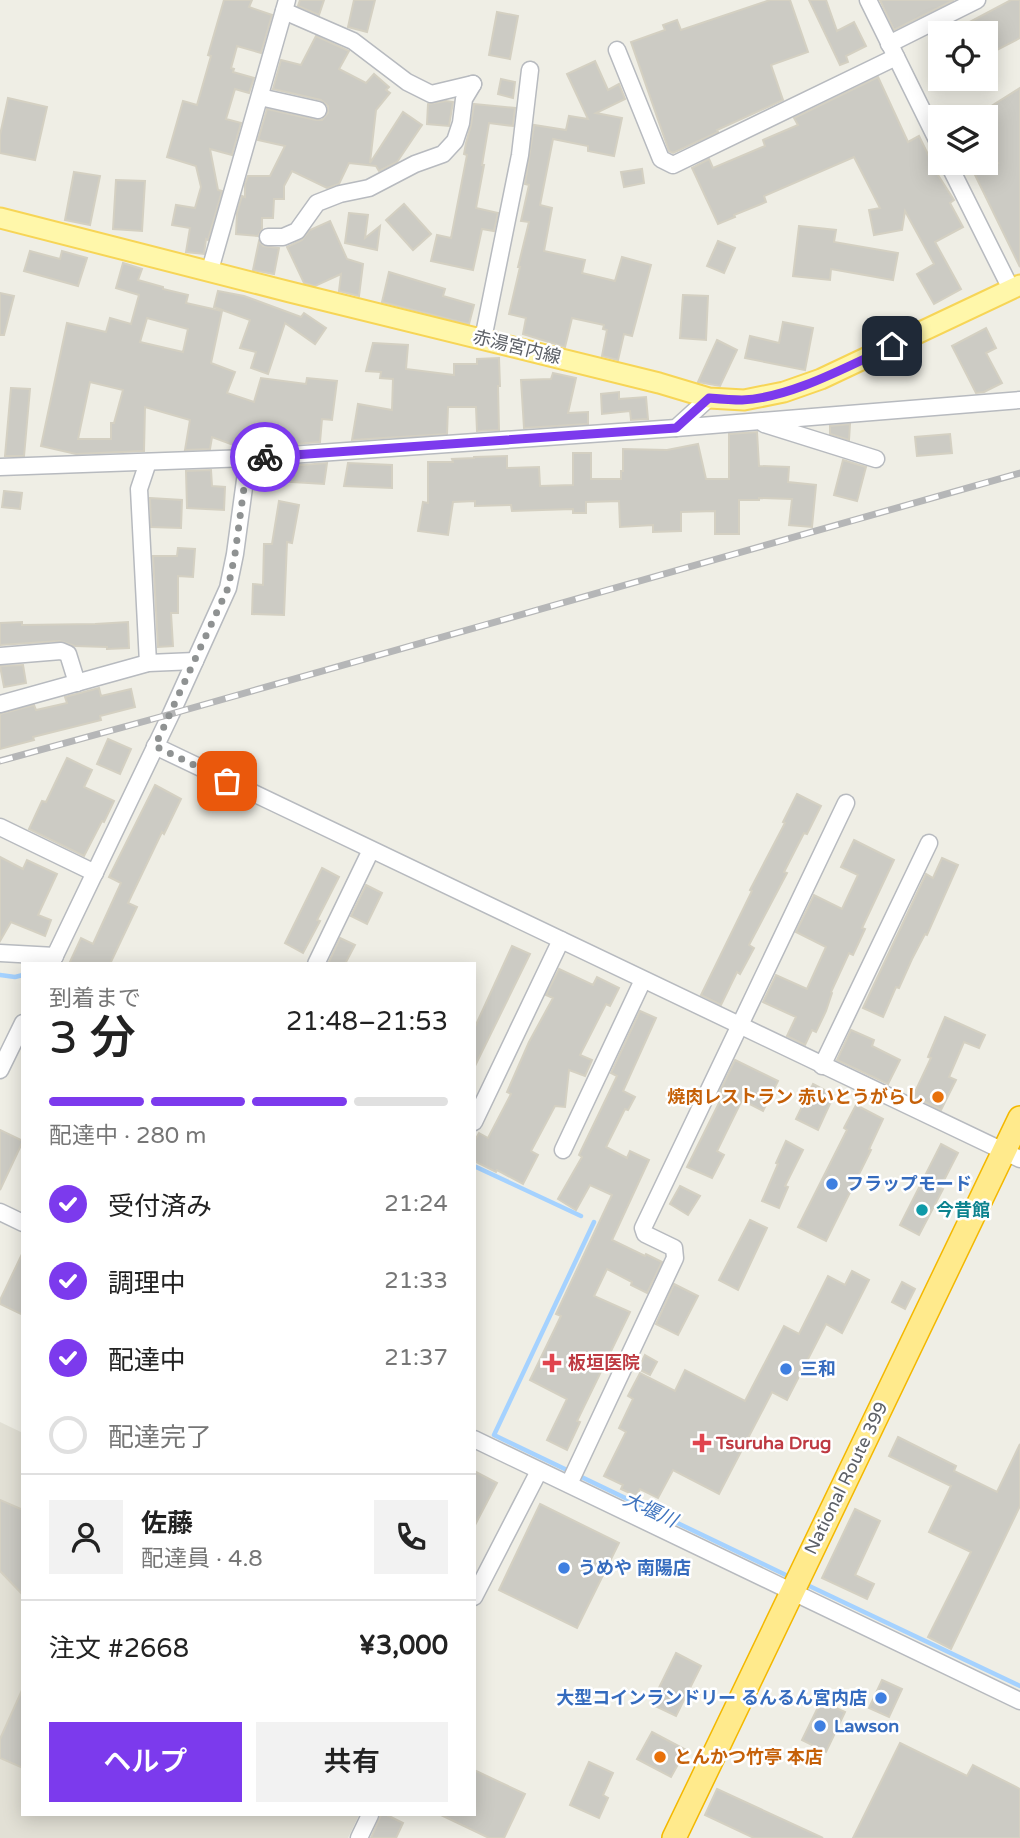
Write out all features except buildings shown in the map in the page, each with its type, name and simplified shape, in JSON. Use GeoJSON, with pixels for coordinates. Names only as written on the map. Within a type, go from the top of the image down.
{"type":"FeatureCollection","features":[{"type":"Feature","properties":{"kind":"highway","name":"National Route 399"},"geometry":{"type":"LineString","coordinates":[[674,1838],[791,1591],[1012,1155],[1020,1118]]}},
{"type":"Feature","properties":{"kind":"main road","name":"赤湯宮内線"},"geometry":{"type":"LineString","coordinates":[[0,218],[659,383],[709,398],[744,400],[784,392],[821,379],[1016,287]]}},
{"type":"Feature","properties":{"kind":"street"},"geometry":{"type":"LineString","coordinates":[[867,0],[928,122]]}},
{"type":"Feature","properties":{"kind":"street"},"geometry":{"type":"LineString","coordinates":[[617,50],[661,159],[673,165],[892,51],[977,0]]}},
{"type":"Feature","properties":{"kind":"street"},"geometry":{"type":"LineString","coordinates":[[210,270],[286,6],[353,41],[407,82],[431,94],[473,84],[464,99],[455,141],[443,154],[415,164],[369,188],[340,194],[317,203],[297,231],[283,237],[268,237]]}},
{"type":"Feature","properties":{"kind":"street"},"geometry":{"type":"LineString","coordinates":[[482,339],[520,156],[530,69]]}},
{"type":"Feature","properties":{"kind":"street"},"geometry":{"type":"LineString","coordinates":[[260,97],[318,110]]}},
{"type":"Feature","properties":{"kind":"street"},"geometry":{"type":"LineString","coordinates":[[955,175],[1016,287]]}},
{"type":"Feature","properties":{"kind":"street"},"geometry":{"type":"LineString","coordinates":[[676,428],[709,398]]}},
{"type":"Feature","properties":{"kind":"street"},"geometry":{"type":"LineString","coordinates":[[0,467],[248,458],[676,428],[1020,400]]}},
{"type":"Feature","properties":{"kind":"street"},"geometry":{"type":"LineString","coordinates":[[755,422],[876,459]]}},
{"type":"Feature","properties":{"kind":"street"},"geometry":{"type":"LineString","coordinates":[[0,953],[53,960],[228,588],[248,458]]}},
{"type":"Feature","properties":{"kind":"street"},"geometry":{"type":"LineString","coordinates":[[148,462],[139,489],[149,663]]}},
{"type":"Feature","properties":{"kind":"street"},"geometry":{"type":"LineString","coordinates":[[0,656],[61,651],[68,654],[78,683]]}},
{"type":"Feature","properties":{"kind":"street"},"geometry":{"type":"LineString","coordinates":[[0,704],[149,663],[195,661]]}},
{"type":"Feature","properties":{"kind":"street"},"geometry":{"type":"LineString","coordinates":[[155,746],[1012,1155]]}},
{"type":"Feature","properties":{"kind":"street"},"geometry":{"type":"LineString","coordinates":[[569,1485],[675,1258],[674,1248],[645,1234],[643,1228],[846,803]]}},
{"type":"Feature","properties":{"kind":"street"},"geometry":{"type":"LineString","coordinates":[[0,827],[95,873]]}},
{"type":"Feature","properties":{"kind":"street"},"geometry":{"type":"LineString","coordinates":[[822,1066],[929,843]]}},
{"type":"Feature","properties":{"kind":"street"},"geometry":{"type":"LineString","coordinates":[[317,962],[371,850]]}},
{"type":"Feature","properties":{"kind":"street"},"geometry":{"type":"LineString","coordinates":[[476,1118],[561,940]]}},
{"type":"Feature","properties":{"kind":"street"},"geometry":{"type":"LineString","coordinates":[[563,1150],[643,980]]}},
{"type":"Feature","properties":{"kind":"street"},"geometry":{"type":"LineString","coordinates":[[0,1070],[21,1027]]}},
{"type":"Feature","properties":{"kind":"street"},"geometry":{"type":"LineString","coordinates":[[0,1212],[21,1222]]}},
{"type":"Feature","properties":{"kind":"street"},"geometry":{"type":"LineString","coordinates":[[476,1440],[1020,1702]]}},
{"type":"Feature","properties":{"kind":"street"},"geometry":{"type":"LineString","coordinates":[[476,1593],[539,1471]]}},
{"type":"Feature","properties":{"kind":"street"},"geometry":{"type":"LineString","coordinates":[[359,1838],[370,1816]]}},
{"type":"Feature","properties":{"kind":"shaded area"},"geometry":{"type":"Polygon","coordinates":[[[0,1422],[21,1432],[21,1816],[359,1816],[348,1838],[0,1838],[0,1422]]]}},
{"type":"Feature","properties":{"kind":"waterway","name":"大堰川"},"geometry":{"type":"LineString","coordinates":[[0,975],[21,976]]}},
{"type":"Feature","properties":{"kind":"waterway","name":"大堰川"},"geometry":{"type":"LineString","coordinates":[[476,1167],[581,1216]]}},
{"type":"Feature","properties":{"kind":"waterway","name":"大堰川"},"geometry":{"type":"LineString","coordinates":[[594,1222],[494,1435],[792,1578]]}},
{"type":"Feature","properties":{"kind":"waterway","name":"大堰川"},"geometry":{"type":"LineString","coordinates":[[803,1583],[1020,1686]]}},
{"type":"Feature","properties":{"kind":"railway"},"geometry":{"type":"LineString","coordinates":[[0,761],[1020,473]]}},
{"type":"Feature","properties":{"kind":"way so far"},"geometry":{"type":"LineString","coordinates":[[227,781],[155,746],[228,588],[248,458],[265,457]]}},
{"type":"Feature","properties":{"kind":"place","name":"焼肉レストラン 赤いとうがらし"},"geometry":{"type":"Point","coordinates":[938,1097]}},
{"type":"Feature","properties":{"kind":"place","name":"フラップモード"},"geometry":{"type":"Point","coordinates":[832,1184]}},
{"type":"Feature","properties":{"kind":"place","name":"今昔館"},"geometry":{"type":"Point","coordinates":[922,1210]}},
{"type":"Feature","properties":{"kind":"place","name":"板垣医院"},"geometry":{"type":"Point","coordinates":[552,1363]}},
{"type":"Feature","properties":{"kind":"place","name":"三和"},"geometry":{"type":"Point","coordinates":[786,1369]}},
{"type":"Feature","properties":{"kind":"place","name":"Tsuruha Drug"},"geometry":{"type":"Point","coordinates":[702,1443]}},
{"type":"Feature","properties":{"kind":"place","name":"うめや 南陽店"},"geometry":{"type":"Point","coordinates":[564,1568]}},
{"type":"Feature","properties":{"kind":"place","name":"大型コインランドリー るんるん宮内店"},"geometry":{"type":"Point","coordinates":[881,1698]}},
{"type":"Feature","properties":{"kind":"place","name":"Lawson"},"geometry":{"type":"Point","coordinates":[820,1726]}},
{"type":"Feature","properties":{"kind":"place","name":"とんかつ竹亭 本店"},"geometry":{"type":"Point","coordinates":[660,1757]}},
{"type":"Feature","properties":{"kind":"route"},"geometry":{"type":"LineString","coordinates":[[265,457],[676,428],[709,398],[744,400],[784,392],[821,379],[892,346]]}}]}
